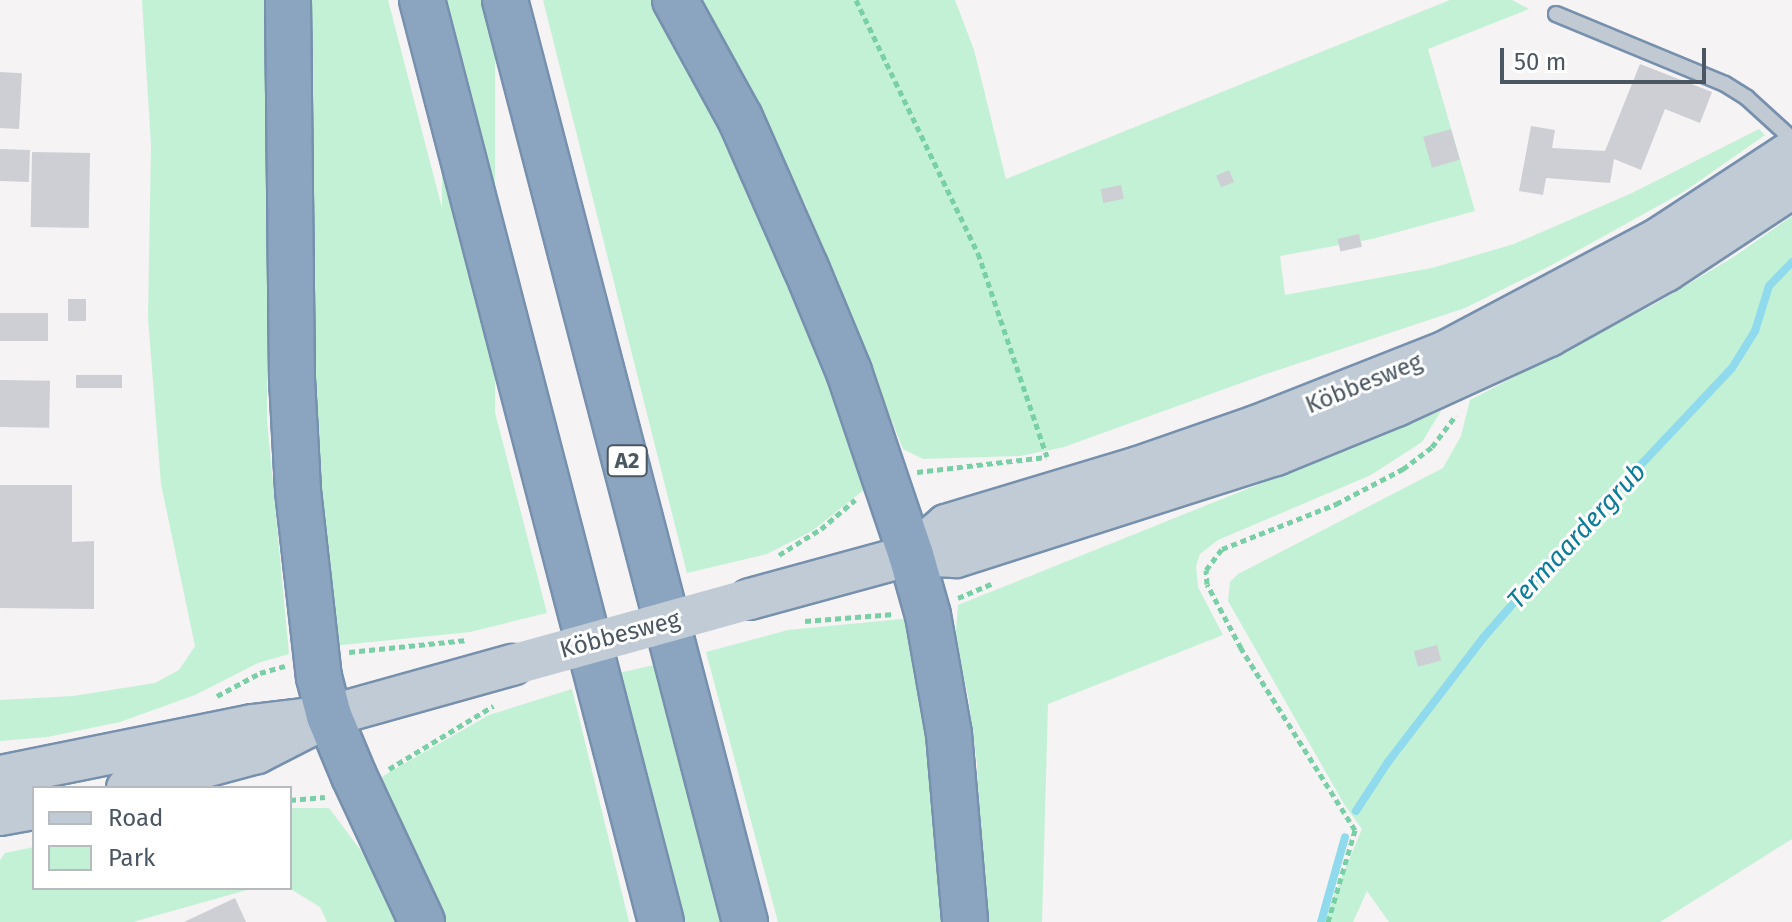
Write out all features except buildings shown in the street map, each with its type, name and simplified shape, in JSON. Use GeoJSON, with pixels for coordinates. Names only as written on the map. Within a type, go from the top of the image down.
{"type":"FeatureCollection","features":[{"type":"Feature","properties":{"kind":"highway"},"geometry":{"type":"LineString","coordinates":[[288,0],[292,379],[298,491],[316,659],[329,716],[422,922]]}},
{"type":"Feature","properties":{"kind":"highway"},"geometry":{"type":"LineString","coordinates":[[422,0],[661,922]]}},
{"type":"Feature","properties":{"kind":"highway","name":"A2"},"geometry":{"type":"LineString","coordinates":[[505,0],[745,922]]}},
{"type":"Feature","properties":{"kind":"highway"},"geometry":{"type":"LineString","coordinates":[[675,0],[740,118],[806,268],[849,372],[911,555],[928,615],[949,734],[965,922]]}},
{"type":"Feature","properties":{"kind":"main road","name":"Köbbesweg"},"geometry":{"type":"LineString","coordinates":[[1453,379],[1792,151]]}},
{"type":"Feature","properties":{"kind":"main road","name":"Köbbesweg"},"geometry":{"type":"LineString","coordinates":[[0,776],[252,725],[329,716],[508,683],[750,599],[911,555],[956,557],[1200,482],[1276,455],[1453,379],[1618,299],[1710,244],[1792,188]]}},
{"type":"Feature","properties":{"kind":"main road","name":"Köbbesweg"},"geometry":{"type":"LineString","coordinates":[[134,786],[257,753],[329,716]]}},
{"type":"Feature","properties":{"kind":"main road"},"geometry":{"type":"LineString","coordinates":[[0,815],[32,809]]}},
{"type":"Feature","properties":{"kind":"lane"},"geometry":{"type":"LineString","coordinates":[[1556,14],[1725,84],[1758,107],[1792,139]]}},
{"type":"Feature","properties":{"kind":"path"},"geometry":{"type":"LineString","coordinates":[[856,0],[978,253],[1047,457],[1062,453]]}},
{"type":"Feature","properties":{"kind":"path"},"geometry":{"type":"LineString","coordinates":[[1328,922],[1355,830],[1241,648],[1207,584],[1206,570],[1214,556],[1235,543],[1336,504],[1403,469],[1441,437],[1453,379]]}},
{"type":"Feature","properties":{"kind":"path"},"geometry":{"type":"LineString","coordinates":[[212,699],[268,670],[316,659],[480,638]]}},
{"type":"Feature","properties":{"kind":"path"},"geometry":{"type":"LineString","coordinates":[[292,800],[323,798],[379,775],[508,683]]}},
{"type":"Feature","properties":{"kind":"green space"},"geometry":{"type":"Polygon","coordinates":[[[142,0],[267,0],[267,420],[289,654],[258,663],[195,695],[120,722],[47,737],[0,741],[0,700],[73,696],[155,683],[179,670],[195,646],[161,484],[148,318],[151,145],[142,0]]]}},
{"type":"Feature","properties":{"kind":"green space"},"geometry":{"type":"Polygon","coordinates":[[[298,0],[388,0],[547,613],[470,632],[322,647],[298,0]]]}},
{"type":"Feature","properties":{"kind":"green space"},"geometry":{"type":"Polygon","coordinates":[[[442,0],[495,0],[495,618],[442,618],[442,0]]]}},
{"type":"Feature","properties":{"kind":"green space"},"geometry":{"type":"Polygon","coordinates":[[[543,0],[652,0],[729,132],[874,482],[812,531],[767,554],[687,573],[543,0]]]}},
{"type":"Feature","properties":{"kind":"green space"},"geometry":{"type":"Polygon","coordinates":[[[697,0],[955,0],[974,50],[1006,179],[1450,0],[1512,0],[1529,9],[1428,49],[1475,211],[1372,239],[1280,256],[1285,295],[1432,268],[1514,244],[1632,193],[1759,129],[1765,135],[1685,191],[1550,266],[1465,308],[1266,374],[1064,447],[1020,456],[923,459],[903,449],[806,206],[760,113],[697,0]]]}},
{"type":"Feature","properties":{"kind":"green space"},"geometry":{"type":"Polygon","coordinates":[[[1792,216],[1792,839],[1660,922],[1389,922],[1367,891],[1353,922],[1323,922],[1362,829],[1344,804],[1228,601],[1230,582],[1238,574],[1443,468],[1461,436],[1470,400],[1655,304],[1735,256],[1792,216]]]}},
{"type":"Feature","properties":{"kind":"green space"},"geometry":{"type":"Polygon","coordinates":[[[1441,411],[1422,442],[1371,475],[1218,540],[1200,554],[1196,566],[1198,587],[1223,635],[1048,704],[1042,922],[984,922],[977,763],[968,695],[955,642],[958,605],[1441,411]]]}},
{"type":"Feature","properties":{"kind":"green space"},"geometry":{"type":"Polygon","coordinates":[[[912,618],[951,922],[778,922],[706,652],[788,630],[912,618]]]}},
{"type":"Feature","properties":{"kind":"green space"},"geometry":{"type":"Polygon","coordinates":[[[663,663],[723,922],[676,922],[618,673],[663,663]]]}},
{"type":"Feature","properties":{"kind":"green space"},"geometry":{"type":"Polygon","coordinates":[[[572,689],[629,922],[433,922],[377,789],[383,776],[489,715],[572,689]]]}},
{"type":"Feature","properties":{"kind":"green space"},"geometry":{"type":"Polygon","coordinates":[[[292,808],[329,808],[377,872],[400,922],[327,922],[320,907],[292,890],[292,808]]]}},
{"type":"Feature","properties":{"kind":"green space"},"geometry":{"type":"Polygon","coordinates":[[[32,847],[32,890],[247,890],[133,922],[0,922],[0,860],[5,853],[32,847]]]}},
{"type":"Feature","properties":{"kind":"waterway","name":"Termaardergrub"},"geometry":{"type":"LineString","coordinates":[[1356,811],[1388,762],[1483,638],[1553,558],[1732,368],[1755,331],[1769,286],[1792,262]]}},
{"type":"Feature","properties":{"kind":"waterway","name":"Termaardergrub"},"geometry":{"type":"LineString","coordinates":[[1321,922],[1345,837]]}}]}
